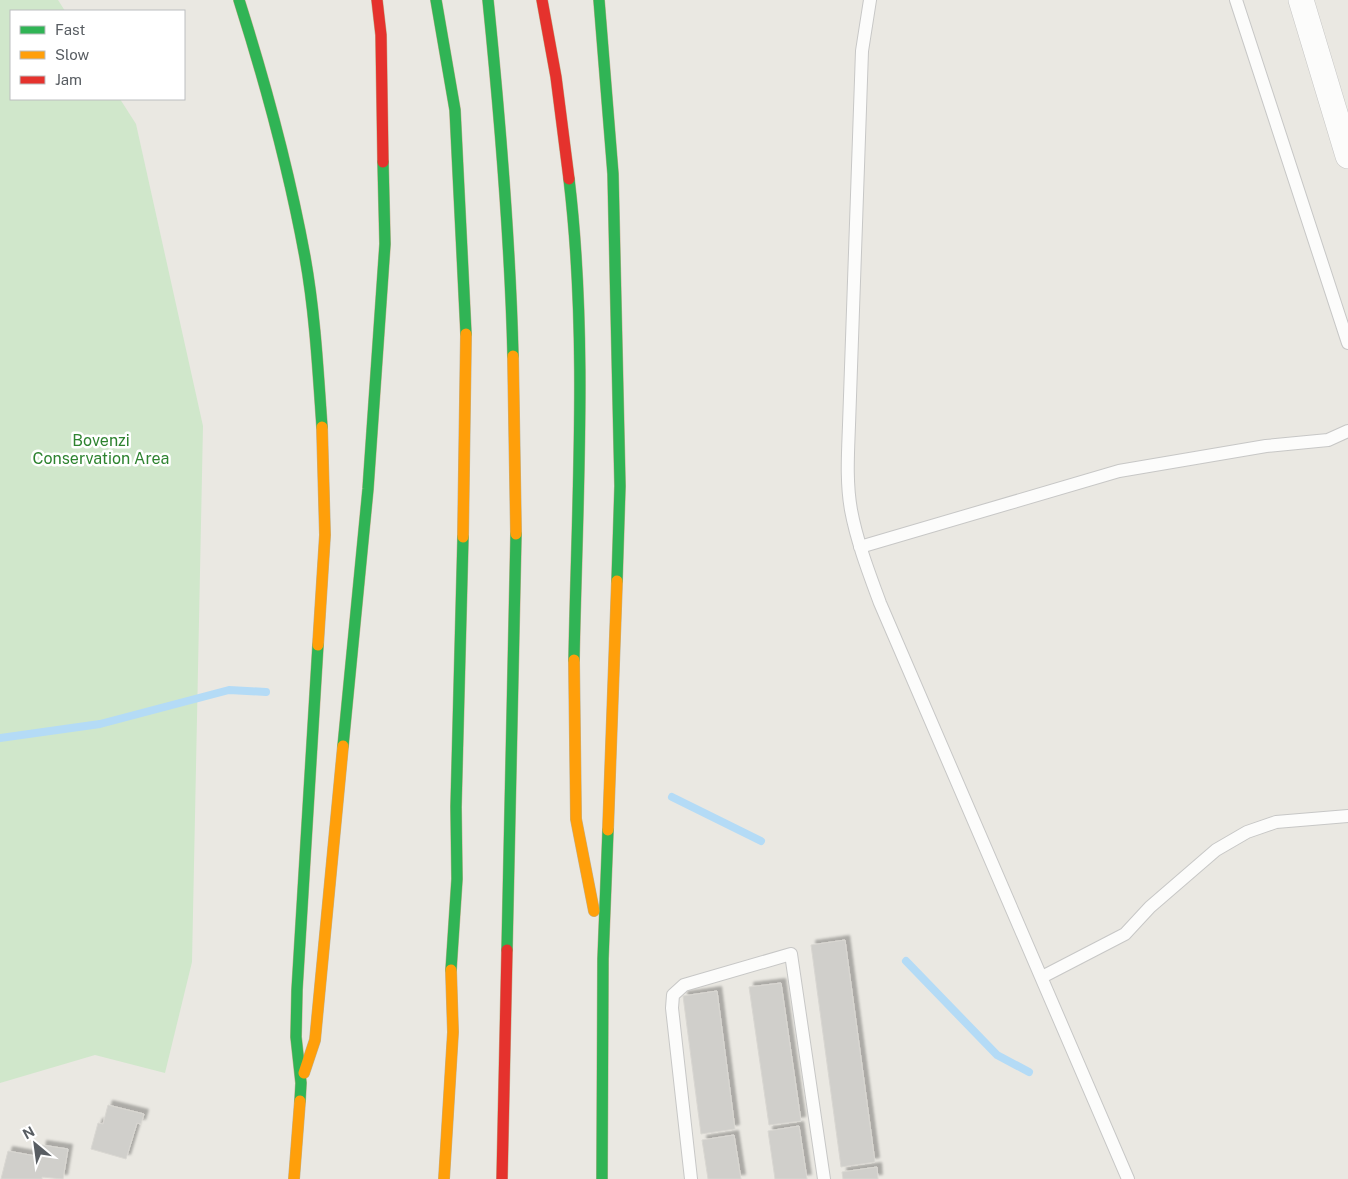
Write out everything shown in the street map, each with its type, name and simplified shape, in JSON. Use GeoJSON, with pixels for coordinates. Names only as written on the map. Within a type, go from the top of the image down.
{"type":"FeatureCollection","features":[{"type":"Feature","properties":{"kind":"highway"},"geometry":{"type":"LineString","coordinates":[[239,0],[260,67],[290,186],[308,288],[318,366],[323,440],[325,535],[297,990],[296,1037],[301,1083],[294,1179]]}},
{"type":"Feature","properties":{"kind":"highway"},"geometry":{"type":"LineString","coordinates":[[301,1083],[315,1040],[316,1031],[368,489],[384,264],[381,35],[377,0]]}},
{"type":"Feature","properties":{"kind":"highway"},"geometry":{"type":"LineString","coordinates":[[436,0],[454,110],[466,328],[462,644],[456,807],[457,879],[451,958],[453,1032],[444,1179]]}},
{"type":"Feature","properties":{"kind":"highway"},"geometry":{"type":"LineString","coordinates":[[488,0],[499,105],[511,279],[517,507],[502,1179]]}},
{"type":"Feature","properties":{"kind":"highway"},"geometry":{"type":"LineString","coordinates":[[542,0],[556,77],[574,223],[580,378],[574,670],[576,819],[603,959]]}},
{"type":"Feature","properties":{"kind":"highway"},"geometry":{"type":"LineString","coordinates":[[599,0],[613,174],[620,486],[603,959],[602,1179]]}},
{"type":"Feature","properties":{"kind":"street"},"geometry":{"type":"LineString","coordinates":[[1301,0],[1341,105],[1348,156]]}},
{"type":"Feature","properties":{"kind":"lane"},"geometry":{"type":"LineString","coordinates":[[870,0],[862,50],[848,481],[851,510],[860,547],[880,604],[1128,1179]]}},
{"type":"Feature","properties":{"kind":"lane"},"geometry":{"type":"LineString","coordinates":[[1236,0],[1348,343]]}},
{"type":"Feature","properties":{"kind":"lane"},"geometry":{"type":"LineString","coordinates":[[860,547],[1120,470],[1266,446],[1328,440],[1348,431]]}},
{"type":"Feature","properties":{"kind":"lane"},"geometry":{"type":"LineString","coordinates":[[1042,976],[1061,969],[1125,934],[1150,907],[1216,850],[1247,832],[1276,822],[1348,816]]}},
{"type":"Feature","properties":{"kind":"lane"},"geometry":{"type":"LineString","coordinates":[[691,1179],[672,1008],[673,995],[684,985],[791,954],[824,1179]]}},
{"type":"Feature","properties":{"kind":"green space","name":"Bovenzi Conservation Area"},"geometry":{"type":"Polygon","coordinates":[[[0,0],[58,0],[64,10],[10,10],[10,100],[121,100],[136,124],[203,426],[192,962],[165,1073],[95,1055],[0,1083],[0,0]]]}},
{"type":"Feature","properties":{"kind":"building"},"geometry":{"type":"Polygon","coordinates":[[[845,940],[875,1162],[841,1167],[811,945],[845,940]]]}},
{"type":"Feature","properties":{"kind":"building"},"geometry":{"type":"Polygon","coordinates":[[[781,983],[801,1121],[769,1125],[749,987],[781,983]]]}},
{"type":"Feature","properties":{"kind":"building"},"geometry":{"type":"Polygon","coordinates":[[[717,991],[735,1129],[701,1134],[683,996],[717,991]]]}},
{"type":"Feature","properties":{"kind":"building"},"geometry":{"type":"Polygon","coordinates":[[[108,1105],[144,1114],[141,1124],[137,1123],[126,1159],[91,1149],[98,1123],[103,1124],[108,1105]]]}},
{"type":"Feature","properties":{"kind":"building"},"geometry":{"type":"Polygon","coordinates":[[[799,1126],[807,1179],[775,1179],[768,1131],[799,1126]]]}},
{"type":"Feature","properties":{"kind":"building"},"geometry":{"type":"Polygon","coordinates":[[[734,1135],[741,1179],[708,1179],[702,1140],[734,1135]]]}},
{"type":"Feature","properties":{"kind":"building"},"geometry":{"type":"Polygon","coordinates":[[[42,1145],[68,1149],[63,1179],[42,1177],[42,1179],[1,1179],[8,1151],[41,1157],[42,1145]]]}},
{"type":"Feature","properties":{"kind":"building"},"geometry":{"type":"Polygon","coordinates":[[[877,1167],[878,1179],[843,1179],[842,1172],[877,1167]]]}},
{"type":"Feature","properties":{"kind":"waterway"},"geometry":{"type":"LineString","coordinates":[[0,738],[100,724],[229,690],[266,692]]}},
{"type":"Feature","properties":{"kind":"waterway"},"geometry":{"type":"LineString","coordinates":[[672,797],[761,841]]}},
{"type":"Feature","properties":{"kind":"waterway"},"geometry":{"type":"LineString","coordinates":[[906,961],[997,1055],[1029,1072]]}},
{"type":"Feature","properties":{"kind":"traffic: fast"},"geometry":{"type":"LineString","coordinates":[[239,0],[276,128],[299,224],[316,342],[322,427]]}},
{"type":"Feature","properties":{"kind":"traffic: fast"},"geometry":{"type":"LineString","coordinates":[[436,0],[455,110],[466,334]]}},
{"type":"Feature","properties":{"kind":"traffic: fast"},"geometry":{"type":"LineString","coordinates":[[488,0],[504,178],[513,356]]}},
{"type":"Feature","properties":{"kind":"traffic: fast"},"geometry":{"type":"LineString","coordinates":[[599,0],[613,174],[620,486],[617,581]]}},
{"type":"Feature","properties":{"kind":"traffic: fast"},"geometry":{"type":"LineString","coordinates":[[343,746],[368,489],[385,244],[383,162]]}},
{"type":"Feature","properties":{"kind":"traffic: fast"},"geometry":{"type":"LineString","coordinates":[[569,179],[575,239],[580,359],[574,660]]}},
{"type":"Feature","properties":{"kind":"traffic: fast"},"geometry":{"type":"LineString","coordinates":[[507,950],[516,534]]}},
{"type":"Feature","properties":{"kind":"traffic: fast"},"geometry":{"type":"LineString","coordinates":[[451,970],[457,879],[456,807],[463,537]]}},
{"type":"Feature","properties":{"kind":"traffic: fast"},"geometry":{"type":"LineString","coordinates":[[300,1101],[301,1083],[296,1037],[297,990],[318,645]]}},
{"type":"Feature","properties":{"kind":"traffic: fast"},"geometry":{"type":"LineString","coordinates":[[602,1179],[603,959],[608,830]]}},
{"type":"Feature","properties":{"kind":"traffic: slow"},"geometry":{"type":"LineString","coordinates":[[463,537],[466,334]]}},
{"type":"Feature","properties":{"kind":"traffic: slow"},"geometry":{"type":"LineString","coordinates":[[513,356],[516,534]]}},
{"type":"Feature","properties":{"kind":"traffic: slow"},"geometry":{"type":"LineString","coordinates":[[318,645],[325,535],[322,427]]}},
{"type":"Feature","properties":{"kind":"traffic: slow"},"geometry":{"type":"LineString","coordinates":[[608,830],[617,581]]}},
{"type":"Feature","properties":{"kind":"traffic: slow"},"geometry":{"type":"LineString","coordinates":[[574,660],[576,819],[594,911]]}},
{"type":"Feature","properties":{"kind":"traffic: slow"},"geometry":{"type":"LineString","coordinates":[[304,1073],[315,1040],[343,746]]}},
{"type":"Feature","properties":{"kind":"traffic: slow"},"geometry":{"type":"LineString","coordinates":[[444,1179],[453,1032],[451,970]]}},
{"type":"Feature","properties":{"kind":"traffic: slow"},"geometry":{"type":"LineString","coordinates":[[294,1179],[300,1101]]}},
{"type":"Feature","properties":{"kind":"traffic: jam"},"geometry":{"type":"LineString","coordinates":[[377,0],[381,35],[383,162]]}},
{"type":"Feature","properties":{"kind":"traffic: jam"},"geometry":{"type":"LineString","coordinates":[[542,0],[556,77],[569,179]]}},
{"type":"Feature","properties":{"kind":"traffic: jam"},"geometry":{"type":"LineString","coordinates":[[502,1179],[507,950]]}}]}
